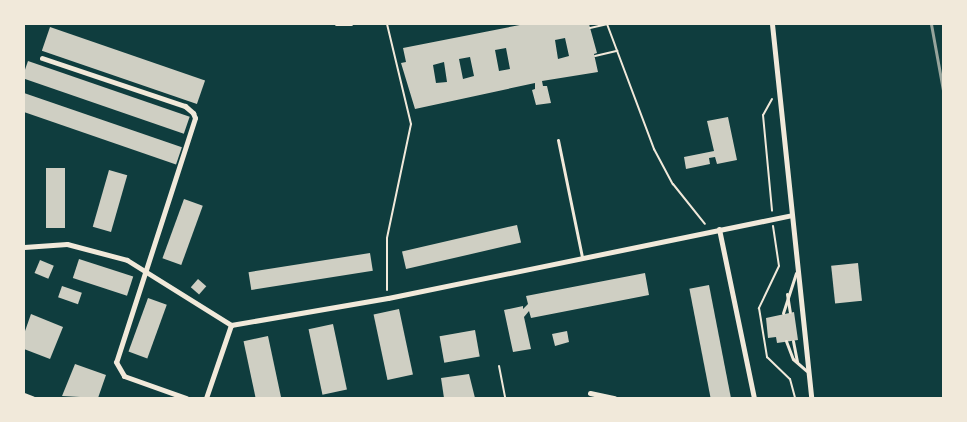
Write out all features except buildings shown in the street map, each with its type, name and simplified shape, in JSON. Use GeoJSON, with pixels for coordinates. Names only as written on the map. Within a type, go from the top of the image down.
{"type":"FeatureCollection","features":[{"type":"Feature","properties":{"kind":"street"},"geometry":{"type":"LineString","coordinates":[[772,24],[796,273],[811,398]]}},
{"type":"Feature","properties":{"kind":"street"},"geometry":{"type":"LineString","coordinates":[[42,58],[185,106],[194,113],[195,118],[116,366],[120,374],[132,380],[186,398]]}},
{"type":"Feature","properties":{"kind":"street"},"geometry":{"type":"LineString","coordinates":[[24,246],[44,244],[86,247],[127,260],[232,325],[388,298],[791,215]]}},
{"type":"Feature","properties":{"kind":"street"},"geometry":{"type":"LineString","coordinates":[[719,229],[754,398]]}},
{"type":"Feature","properties":{"kind":"street"},"geometry":{"type":"LineString","coordinates":[[206,398],[232,325]]}},
{"type":"Feature","properties":{"kind":"street"},"geometry":{"type":"LineString","coordinates":[[590,393],[614,398]]}},
{"type":"Feature","properties":{"kind":"street"},"geometry":{"type":"LineString","coordinates":[[24,395],[32,398]]}},
{"type":"Feature","properties":{"kind":"lane"},"geometry":{"type":"LineString","coordinates":[[336,24],[351,24]]}},
{"type":"Feature","properties":{"kind":"lane"},"geometry":{"type":"LineString","coordinates":[[558,140],[582,257]]}},
{"type":"Feature","properties":{"kind":"lane"},"geometry":{"type":"LineString","coordinates":[[783,313],[787,294],[796,273]]}},
{"type":"Feature","properties":{"kind":"lane"},"geometry":{"type":"LineString","coordinates":[[787,294],[790,312]]}},
{"type":"Feature","properties":{"kind":"lane"},"geometry":{"type":"LineString","coordinates":[[793,340],[797,363]]}},
{"type":"Feature","properties":{"kind":"lane"},"geometry":{"type":"LineString","coordinates":[[786,342],[788,351],[797,363],[807,371]]}},
{"type":"Feature","properties":{"kind":"path"},"geometry":{"type":"LineString","coordinates":[[387,24],[411,124],[385,250],[388,298]]}},
{"type":"Feature","properties":{"kind":"path"},"geometry":{"type":"LineString","coordinates":[[590,28],[607,24],[654,150],[673,184],[709,231]]}},
{"type":"Feature","properties":{"kind":"path"},"geometry":{"type":"LineString","coordinates":[[595,56],[617,51]]}},
{"type":"Feature","properties":{"kind":"path"},"geometry":{"type":"LineString","coordinates":[[500,366],[505,398]]}},
{"type":"Feature","properties":{"kind":"railway"},"geometry":{"type":"LineString","coordinates":[[931,24],[943,90]]}}]}
